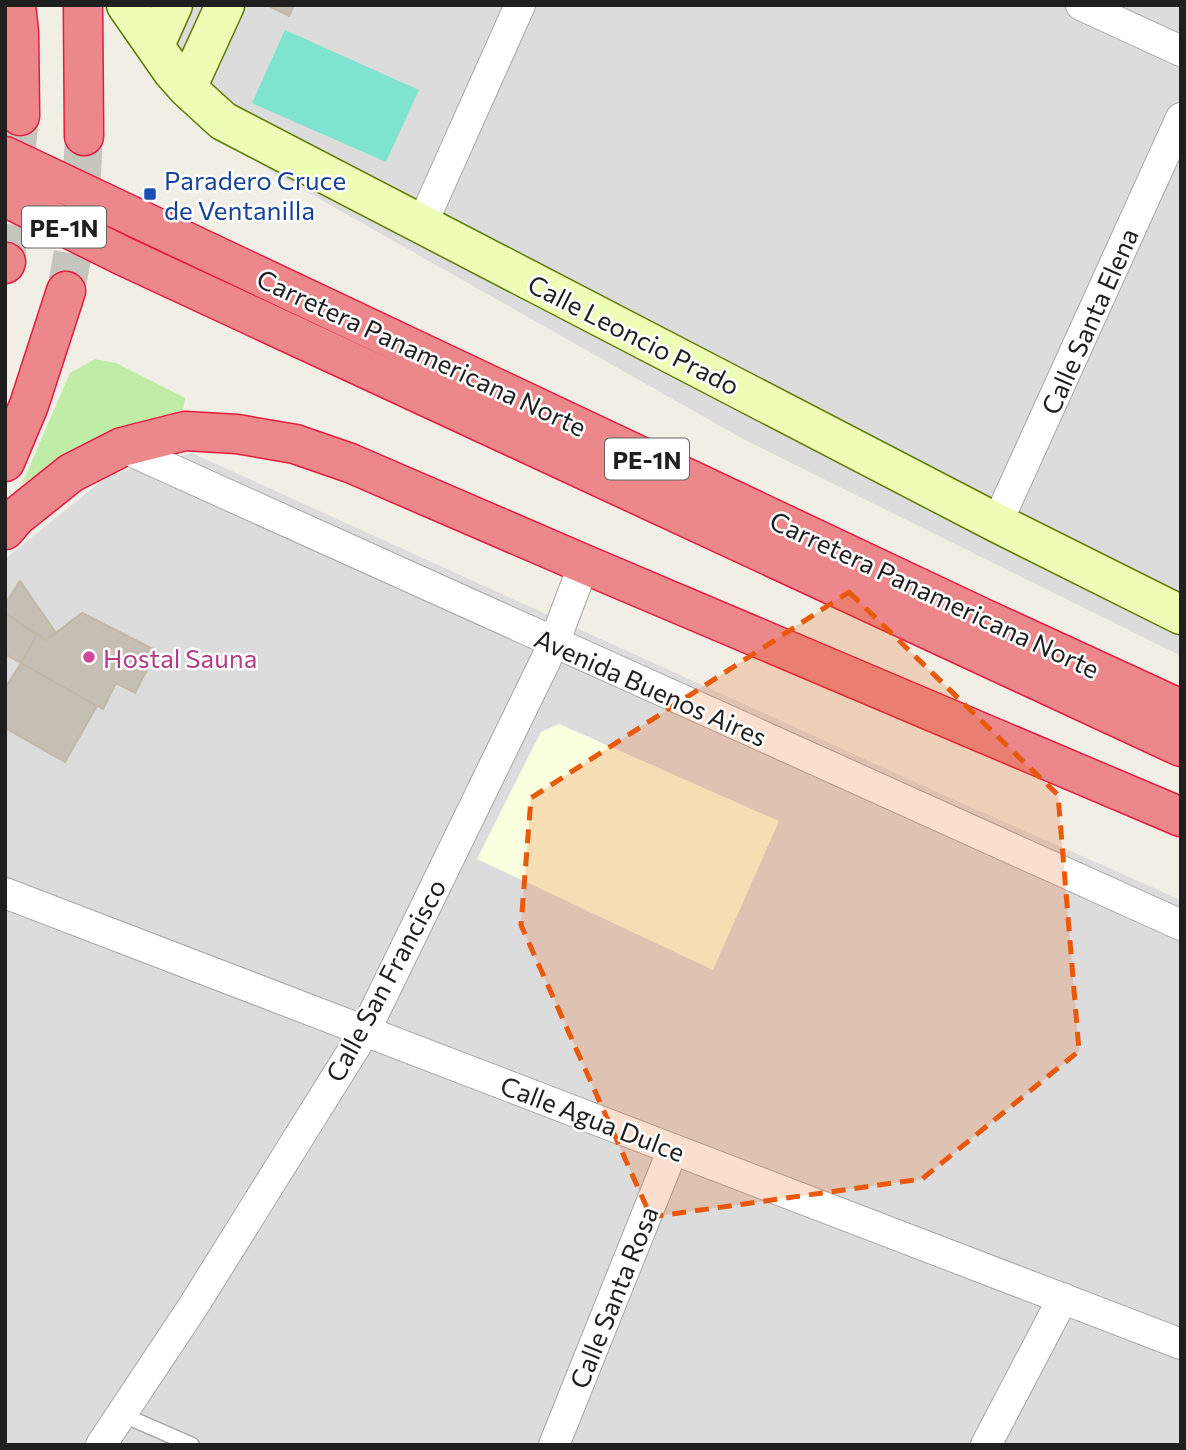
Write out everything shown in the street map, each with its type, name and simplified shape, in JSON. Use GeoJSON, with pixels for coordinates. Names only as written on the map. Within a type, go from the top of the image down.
{"type":"FeatureCollection","features":[{"type":"Feature","properties":{"kind":"highway"},"geometry":{"type":"LineString","coordinates":[[16,5],[20,116]]}},
{"type":"Feature","properties":{"kind":"highway"},"geometry":{"type":"LineString","coordinates":[[83,5],[84,136]]}},
{"type":"Feature","properties":{"kind":"highway","name":"Carretera Panamericana Norte"},"geometry":{"type":"LineString","coordinates":[[5,156],[1181,709]]}},
{"type":"Feature","properties":{"kind":"highway","name":"Carretera Panamericana Norte"},"geometry":{"type":"LineString","coordinates":[[5,197],[123,256],[1181,747]]}},
{"type":"Feature","properties":{"kind":"highway"},"geometry":{"type":"LineString","coordinates":[[5,462],[29,405],[66,291]]}},
{"type":"Feature","properties":{"kind":"highway"},"geometry":{"type":"LineString","coordinates":[[5,530],[16,517],[71,473],[122,447],[185,431],[237,434],[295,444],[350,463],[1181,817]]}},
{"type":"Feature","properties":{"kind":"street","name":"Calle Leoncio Prado"},"geometry":{"type":"LineString","coordinates":[[125,5],[172,71],[223,121],[997,523],[1181,615]]}},
{"type":"Feature","properties":{"kind":"street"},"geometry":{"type":"LineString","coordinates":[[155,45],[173,5]]}},
{"type":"Feature","properties":{"kind":"street"},"geometry":{"type":"LineString","coordinates":[[187,88],[225,5]]}},
{"type":"Feature","properties":{"kind":"street"},"geometry":{"type":"LineString","coordinates":[[422,225],[520,5]]}},
{"type":"Feature","properties":{"kind":"street"},"geometry":{"type":"LineString","coordinates":[[1081,5],[1181,51]]}},
{"type":"Feature","properties":{"kind":"street","name":"Calle Santa Elena"},"geometry":{"type":"LineString","coordinates":[[997,523],[1181,118]]}},
{"type":"Feature","properties":{"kind":"street","name":"Avenida Buenos Aires"},"geometry":{"type":"LineString","coordinates":[[122,447],[1181,925]]}},
{"type":"Feature","properties":{"kind":"street","name":"Calle San Francisco"},"geometry":{"type":"LineString","coordinates":[[101,1445],[194,1305],[365,1031],[554,643],[584,564]]}},
{"type":"Feature","properties":{"kind":"street","name":"Calle Agua Dulce"},"geometry":{"type":"LineString","coordinates":[[5,893],[1181,1344]]}},
{"type":"Feature","properties":{"kind":"street","name":"Calle Santa Rosa"},"geometry":{"type":"LineString","coordinates":[[554,1445],[673,1149]]}},
{"type":"Feature","properties":{"kind":"street"},"geometry":{"type":"LineString","coordinates":[[986,1445],[1063,1298]]}},
{"type":"Feature","properties":{"kind":"lane"},"geometry":{"type":"LineString","coordinates":[[121,1414],[192,1445]]}},
{"type":"Feature","properties":{"kind":"highlighted area"},"geometry":{"type":"Polygon","coordinates":[[[849,592],[1058,795],[1079,1051],[922,1179],[651,1217],[521,925],[531,798],[849,592]]]}},
{"type":"Feature","properties":{"kind":"shaded area"},"geometry":{"type":"Polygon","coordinates":[[[108,5],[1181,5],[1181,656],[743,439],[272,172],[174,95],[108,5]]]}},
{"type":"Feature","properties":{"kind":"shaded area"},"geometry":{"type":"Polygon","coordinates":[[[192,453],[948,797],[1181,900],[1181,1445],[5,1445],[5,559],[109,475],[192,453]]]}},
{"type":"Feature","properties":{"kind":"shaded area"},"geometry":{"type":"Polygon","coordinates":[[[559,724],[779,821],[713,970],[477,859],[541,732],[559,724]]]}},
{"type":"Feature","properties":{"kind":"green space"},"geometry":{"type":"Polygon","coordinates":[[[285,30],[419,90],[386,162],[252,103],[285,30]]]}},
{"type":"Feature","properties":{"kind":"green space"},"geometry":{"type":"Polygon","coordinates":[[[95,359],[116,363],[185,398],[183,410],[117,430],[77,450],[22,484],[70,373],[95,359]]]}},
{"type":"Feature","properties":{"kind":"building"},"geometry":{"type":"Polygon","coordinates":[[[267,5],[294,5],[289,16],[267,5]]]}},
{"type":"Feature","properties":{"kind":"building"},"geometry":{"type":"Polygon","coordinates":[[[20,581],[56,633],[46,640],[5,613],[5,604],[20,581]]]}},
{"type":"Feature","properties":{"kind":"building"},"geometry":{"type":"Polygon","coordinates":[[[5,613],[37,635],[21,663],[5,654],[5,613]]]}},
{"type":"Feature","properties":{"kind":"building","name":"Hostal Sauna"},"geometry":{"type":"Polygon","coordinates":[[[82,613],[157,651],[135,693],[116,683],[103,709],[21,663],[37,635],[46,640],[82,613]]]}},
{"type":"Feature","properties":{"kind":"building"},"geometry":{"type":"Polygon","coordinates":[[[21,663],[97,706],[65,762],[5,728],[5,688],[21,663]]]}},
{"type":"Feature","properties":{"kind":"tunnel"},"geometry":{"type":"LineString","coordinates":[[6,262],[20,116]]}},
{"type":"Feature","properties":{"kind":"tunnel"},"geometry":{"type":"LineString","coordinates":[[66,291],[80,212],[84,136]]}},
{"type":"Feature","properties":{"kind":"place","name":"Paradero Cruce de Ventanilla"},"geometry":{"type":"Point","coordinates":[150,194]}},
{"type":"Feature","properties":{"kind":"place","name":"Hostal Sauna"},"geometry":{"type":"Point","coordinates":[89,657]}}]}
